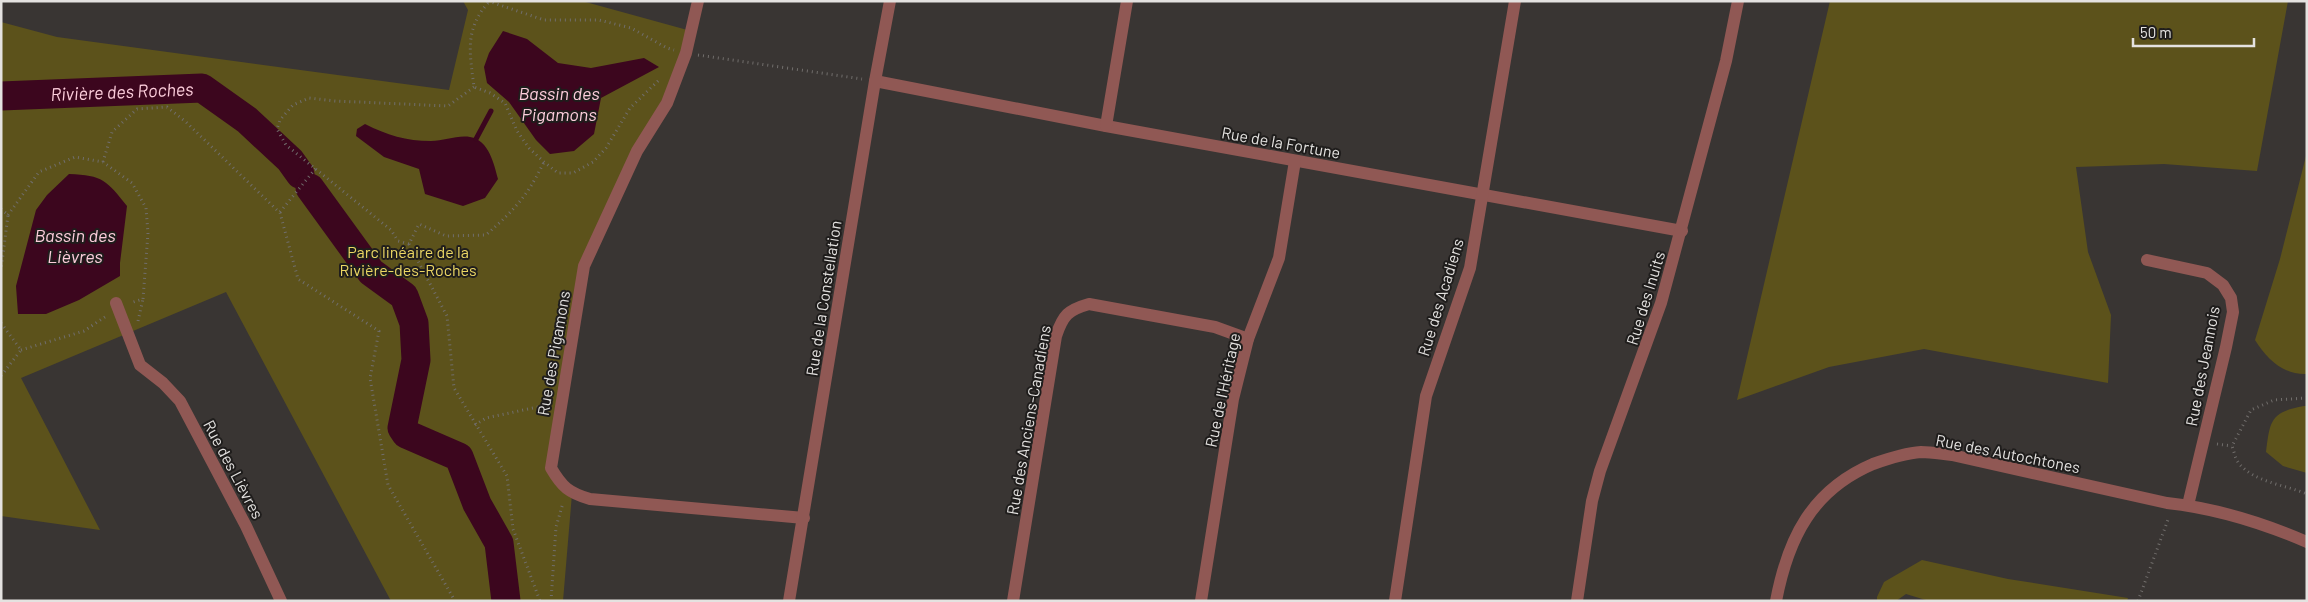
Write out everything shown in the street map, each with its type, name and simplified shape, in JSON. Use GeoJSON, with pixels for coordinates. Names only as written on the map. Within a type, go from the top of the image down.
{"type":"FeatureCollection","features":[{"type":"Feature","properties":{"kind":"street","name":"Rue des Pigamons"},"geometry":{"type":"LineString","coordinates":[[567,489],[558,481],[551,468],[560,403],[584,266],[637,151],[667,103],[686,53],[698,1]]}},
{"type":"Feature","properties":{"kind":"street","name":"Rue de la Constellation"},"geometry":{"type":"LineString","coordinates":[[789,601],[874,81],[890,1]]}},
{"type":"Feature","properties":{"kind":"street"},"geometry":{"type":"LineString","coordinates":[[1106,126],[1127,1]]}},
{"type":"Feature","properties":{"kind":"street","name":"Rue des Acadiens"},"geometry":{"type":"LineString","coordinates":[[1395,601],[1426,396],[1470,268],[1484,196],[1515,1]]}},
{"type":"Feature","properties":{"kind":"street","name":"Rue des Inuits"},"geometry":{"type":"LineString","coordinates":[[1577,601],[1592,502],[1600,471],[1646,351],[1682,231],[1726,61],[1738,1]]}},
{"type":"Feature","properties":{"kind":"street","name":"Rue de la Fortune"},"geometry":{"type":"LineString","coordinates":[[874,81],[1294,161],[1682,231]]}},
{"type":"Feature","properties":{"kind":"street","name":"Rue de l'Héritage"},"geometry":{"type":"LineString","coordinates":[[1201,601],[1233,399],[1248,339],[1279,258],[1294,161]]}},
{"type":"Feature","properties":{"kind":"street","name":"Rue des Jeannois"},"geometry":{"type":"LineString","coordinates":[[2147,260],[2206,273],[2223,285],[2231,298],[2233,312],[2226,347],[2188,505]]}},
{"type":"Feature","properties":{"kind":"street","name":"Rue des Anciens-Canadiens"},"geometry":{"type":"LineString","coordinates":[[1013,601],[1056,336],[1062,320],[1073,309],[1089,304],[1215,327],[1248,339]]}},
{"type":"Feature","properties":{"kind":"street","name":"Rue des Lièvres"},"geometry":{"type":"LineString","coordinates":[[117,306],[140,365],[163,383],[180,401],[246,526],[281,601]]}},
{"type":"Feature","properties":{"kind":"street","name":"Rue des Autochtones"},"geometry":{"type":"LineString","coordinates":[[1776,601],[1781,578],[1803,522],[1828,490],[1855,472],[1884,460],[1920,452],[1952,455],[2167,503],[2188,505],[2278,529],[2307,542]]}},
{"type":"Feature","properties":{"kind":"street"},"geometry":{"type":"LineString","coordinates":[[567,489],[572,494],[590,498],[804,518]]}},
{"type":"Feature","properties":{"kind":"path"},"geometry":{"type":"LineString","coordinates":[[474,87],[469,48],[477,16],[488,2],[544,20],[599,20],[631,28],[667,48],[686,53],[874,81]]}},
{"type":"Feature","properties":{"kind":"path"},"geometry":{"type":"LineString","coordinates":[[474,87],[490,93],[505,103],[517,131],[529,148],[544,162],[558,172],[573,173],[593,162],[606,148],[630,108],[642,96],[665,76],[677,76]]}},
{"type":"Feature","properties":{"kind":"path"},"geometry":{"type":"LineString","coordinates":[[474,87],[448,106],[334,101],[308,98],[294,105],[280,120],[277,129],[286,145],[391,230],[398,241],[409,244],[447,316],[454,388],[507,476],[513,529],[540,601]]}},
{"type":"Feature","properties":{"kind":"path"},"geometry":{"type":"LineString","coordinates":[[103,162],[112,132],[137,109],[167,108],[186,122],[280,213],[298,279],[379,331],[370,378],[388,485],[456,601]]}},
{"type":"Feature","properties":{"kind":"path"},"geometry":{"type":"LineString","coordinates":[[1,270],[8,214],[39,172],[75,157],[103,162],[132,183],[146,208],[148,233],[143,299],[117,306],[84,330],[19,348],[1,376]]}},
{"type":"Feature","properties":{"kind":"path"},"geometry":{"type":"LineString","coordinates":[[409,244],[420,224],[446,236],[486,235],[513,211],[532,188],[544,162]]}},
{"type":"Feature","properties":{"kind":"path"},"geometry":{"type":"LineString","coordinates":[[280,213],[316,168]]}},
{"type":"Feature","properties":{"kind":"path"},"geometry":{"type":"LineString","coordinates":[[1,209],[8,214]]}},
{"type":"Feature","properties":{"kind":"path"},"geometry":{"type":"LineString","coordinates":[[1,324],[19,348]]}},
{"type":"Feature","properties":{"kind":"path"},"geometry":{"type":"LineString","coordinates":[[2307,398],[2274,400],[2251,410],[2232,446],[2238,461],[2248,471],[2271,482],[2307,494]]}},
{"type":"Feature","properties":{"kind":"path"},"geometry":{"type":"LineString","coordinates":[[475,425],[486,418],[560,403]]}},
{"type":"Feature","properties":{"kind":"path"},"geometry":{"type":"LineString","coordinates":[[551,601],[556,527],[567,489]]}},
{"type":"Feature","properties":{"kind":"path"},"geometry":{"type":"LineString","coordinates":[[2138,601],[2170,515],[2188,505]]}},
{"type":"Feature","properties":{"kind":"green space","name":"Parc linéaire de la Rivière-des-Roches"},"geometry":{"type":"Polygon","coordinates":[[[463,1],[582,1],[691,31],[686,53],[584,266],[551,468],[572,494],[563,601],[391,601],[226,292],[21,378],[100,530],[1,516],[1,22],[57,37],[449,90],[468,10],[463,1]]]}},
{"type":"Feature","properties":{"kind":"green space"},"geometry":{"type":"Polygon","coordinates":[[[1830,1],[2288,1],[2257,171],[2164,164],[2076,167],[2088,252],[2111,315],[2108,383],[1924,349],[1829,367],[1737,400],[1830,1]]]}},
{"type":"Feature","properties":{"kind":"green space"},"geometry":{"type":"Polygon","coordinates":[[[2307,152],[2307,374],[2298,374],[2283,369],[2276,364],[2255,340],[2280,259],[2307,152]]]}},
{"type":"Feature","properties":{"kind":"green space"},"geometry":{"type":"Polygon","coordinates":[[[2307,406],[2307,473],[2283,466],[2266,452],[2271,425],[2278,415],[2284,411],[2307,406]]]}},
{"type":"Feature","properties":{"kind":"green space"},"geometry":{"type":"Polygon","coordinates":[[[1922,560],[2008,579],[2128,598],[2127,601],[1929,601],[1906,594],[1896,601],[1877,601],[1884,582],[1922,560]]]}},
{"type":"Feature","properties":{"kind":"water","name":"Bassin des Pigamons"},"geometry":{"type":"Polygon","coordinates":[[[503,31],[527,39],[558,63],[591,68],[644,58],[659,67],[601,98],[594,134],[574,151],[550,154],[536,140],[509,102],[487,83],[484,67],[489,53],[503,31]]]}},
{"type":"Feature","properties":{"kind":"water"},"geometry":{"type":"Polygon","coordinates":[[[365,124],[405,139],[436,141],[455,137],[470,137],[476,139],[482,143],[490,154],[498,179],[485,198],[463,206],[425,194],[419,169],[384,157],[356,136],[357,129],[365,124]]]}},
{"type":"Feature","properties":{"kind":"water","name":"Bassin des Lièvres"},"geometry":{"type":"Polygon","coordinates":[[[69,174],[90,176],[103,181],[109,185],[127,206],[120,276],[79,300],[46,314],[18,314],[16,286],[36,210],[47,195],[69,174]]]}},
{"type":"Feature","properties":{"kind":"waterway","name":"Rivière des Roches"},"geometry":{"type":"LineString","coordinates":[[1,96],[202,88],[247,120],[290,160],[300,174]]}},
{"type":"Feature","properties":{"kind":"waterway"},"geometry":{"type":"LineString","coordinates":[[476,139],[491,111]]}},
{"type":"Feature","properties":{"kind":"waterway","name":"Rivière des Roches"},"geometry":{"type":"LineString","coordinates":[[310,188],[371,272],[404,296],[414,323],[416,360],[402,428],[406,434],[459,457],[477,504],[499,543],[506,601]]}}]}
